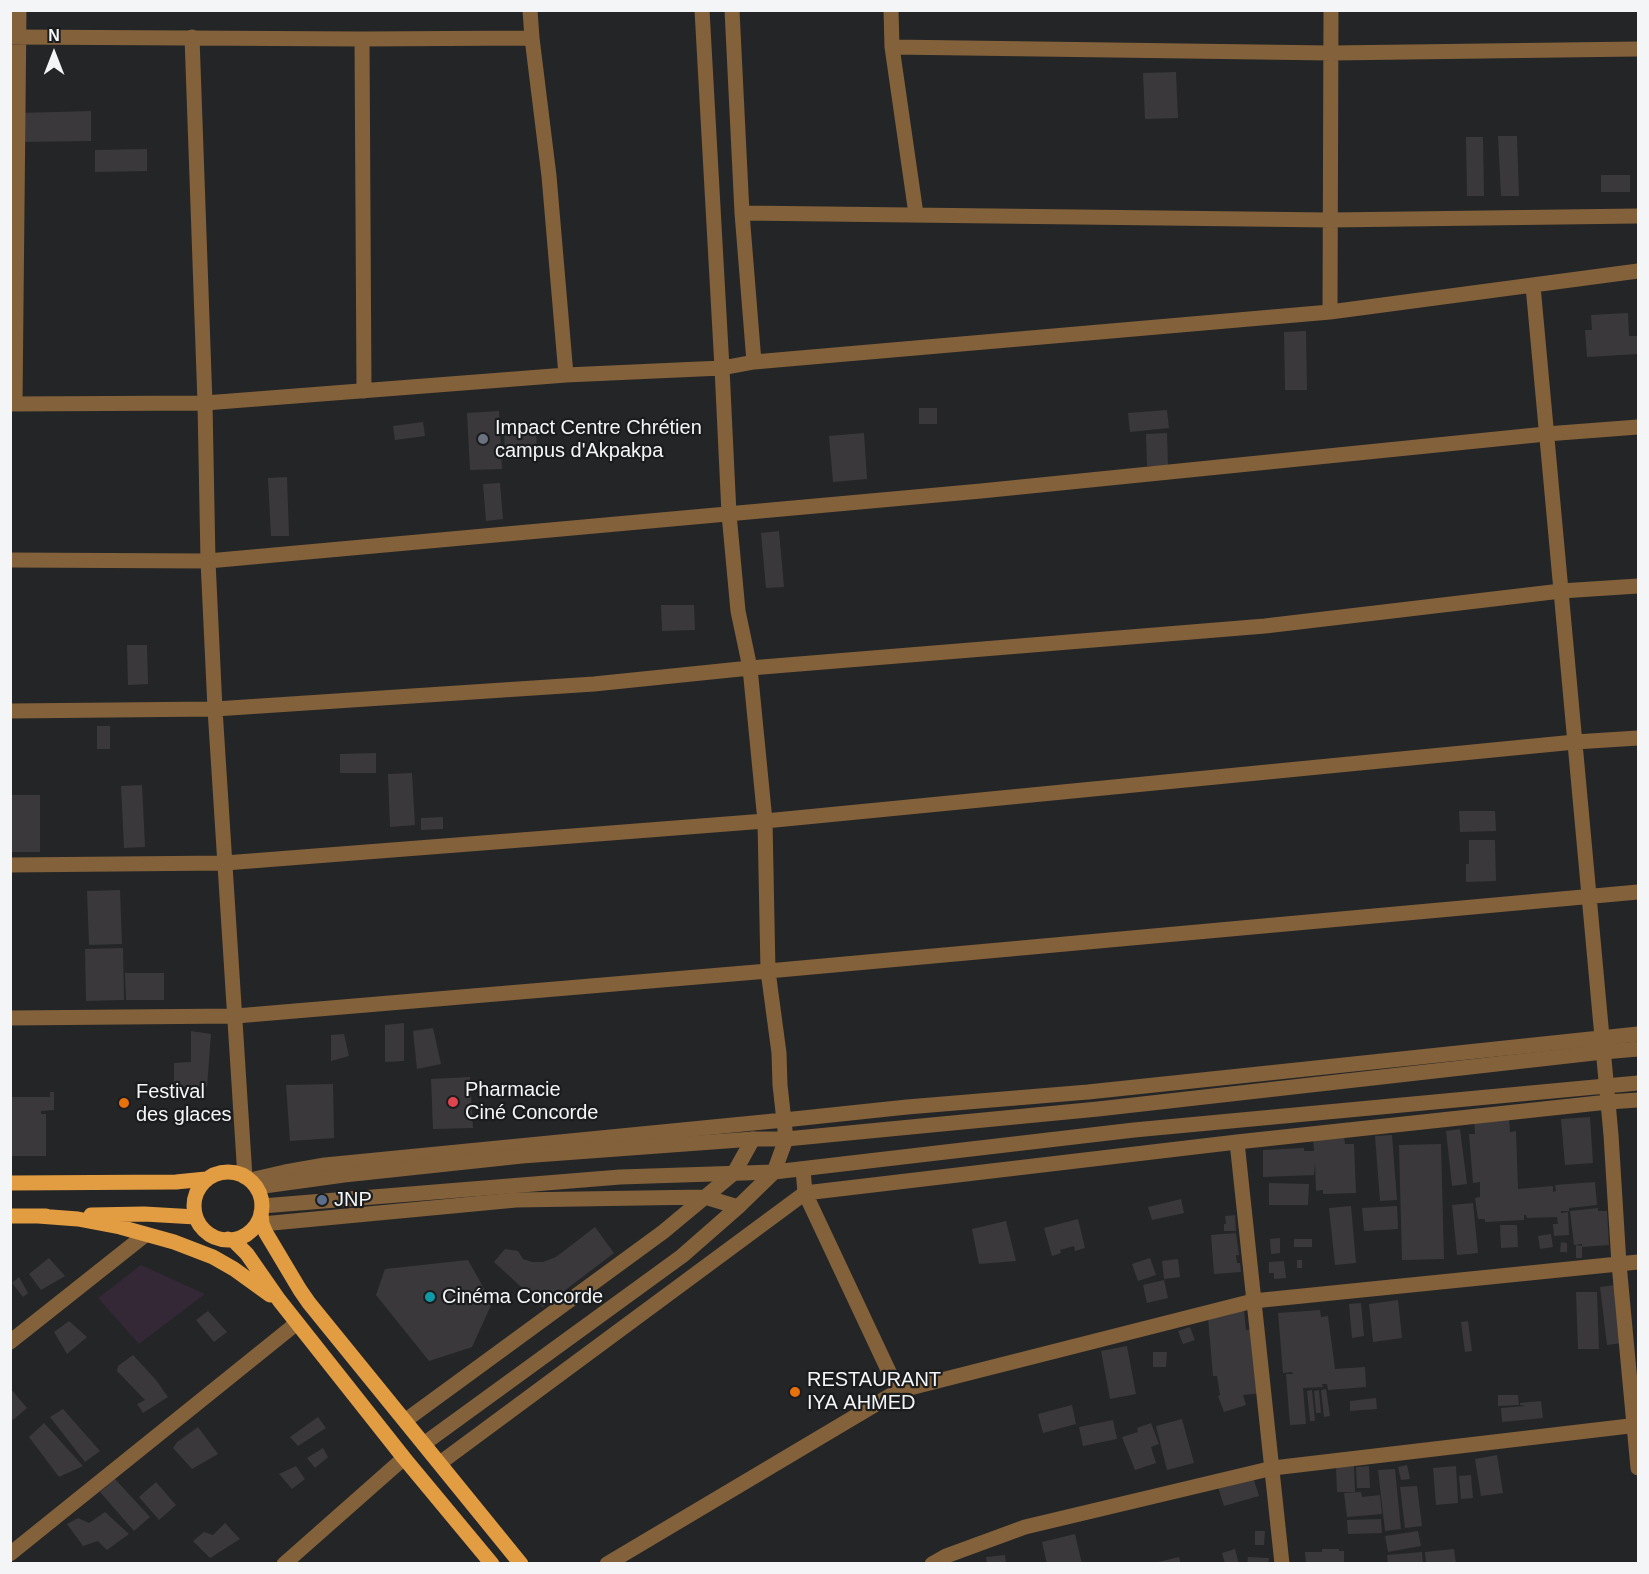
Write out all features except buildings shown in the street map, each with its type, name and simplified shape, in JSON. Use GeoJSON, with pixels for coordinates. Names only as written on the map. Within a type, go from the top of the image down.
{"type":"FeatureCollection","features":[{"type":"Feature","properties":{"kind":"main road"},"geometry":{"type":"LineString","coordinates":[[492,1563],[404,1458],[279,1300],[247,1254],[234,1240],[218,1238],[201,1226],[196,1217],[195,1195],[206,1179],[226,1172],[238,1174],[251,1182],[261,1214],[304,1297],[521,1563]]}},
{"type":"Feature","properties":{"kind":"main road"},"geometry":{"type":"LineString","coordinates":[[10,1183],[176,1182],[206,1179]]}},
{"type":"Feature","properties":{"kind":"main road"},"geometry":{"type":"LineString","coordinates":[[10,1216],[144,1214],[196,1217]]}},
{"type":"Feature","properties":{"kind":"main road"},"geometry":{"type":"LineString","coordinates":[[228,1239],[242,1236],[250,1231],[261,1214]]}},
{"type":"Feature","properties":{"kind":"main road"},"geometry":{"type":"LineString","coordinates":[[38,1216],[78,1219],[120,1227],[174,1242],[213,1257],[279,1300]]}},
{"type":"Feature","properties":{"kind":"street"},"geometry":{"type":"LineString","coordinates":[[19,10],[14,37],[13,404],[205,403],[566,375],[722,368],[754,362],[1330,312],[1638,271]]}},
{"type":"Feature","properties":{"kind":"street"},"geometry":{"type":"LineString","coordinates":[[530,10],[531,38],[549,176],[566,375]]}},
{"type":"Feature","properties":{"kind":"street"},"geometry":{"type":"LineString","coordinates":[[425,1443],[682,1256],[774,1172],[786,1139],[779,1053],[768,971],[765,821],[750,668],[738,611],[729,514],[702,10]]}},
{"type":"Feature","properties":{"kind":"street"},"geometry":{"type":"LineString","coordinates":[[732,10],[742,213],[754,362]]}},
{"type":"Feature","properties":{"kind":"street"},"geometry":{"type":"LineString","coordinates":[[891,10],[892,47],[916,214]]}},
{"type":"Feature","properties":{"kind":"street"},"geometry":{"type":"LineString","coordinates":[[1330,312],[1331,10]]}},
{"type":"Feature","properties":{"kind":"street"},"geometry":{"type":"LineString","coordinates":[[14,37],[531,38]]}},
{"type":"Feature","properties":{"kind":"street"},"geometry":{"type":"LineString","coordinates":[[192,38],[205,403],[208,561],[215,709],[236,1016],[251,1182]]}},
{"type":"Feature","properties":{"kind":"street"},"geometry":{"type":"LineString","coordinates":[[362,39],[364,391]]}},
{"type":"Feature","properties":{"kind":"street"},"geometry":{"type":"LineString","coordinates":[[892,47],[1331,53],[1638,49]]}},
{"type":"Feature","properties":{"kind":"street"},"geometry":{"type":"LineString","coordinates":[[742,213],[1330,220],[1638,216]]}},
{"type":"Feature","properties":{"kind":"street"},"geometry":{"type":"LineString","coordinates":[[1533,286],[1603,1044],[1619,1264],[1636,1426],[1638,1468]]}},
{"type":"Feature","properties":{"kind":"street"},"geometry":{"type":"LineString","coordinates":[[10,560],[208,561],[981,491],[1546,434],[1638,427]]}},
{"type":"Feature","properties":{"kind":"street"},"geometry":{"type":"LineString","coordinates":[[10,711],[215,709],[594,684],[750,668],[1265,626],[1561,591],[1638,586]]}},
{"type":"Feature","properties":{"kind":"street"},"geometry":{"type":"LineString","coordinates":[[10,865],[225,863],[765,821],[1575,742],[1638,738]]}},
{"type":"Feature","properties":{"kind":"street"},"geometry":{"type":"LineString","coordinates":[[10,1018],[236,1016],[768,971],[1638,892]]}},
{"type":"Feature","properties":{"kind":"street"},"geometry":{"type":"LineString","coordinates":[[251,1182],[344,1175],[522,1156],[753,1139],[786,1139],[1098,1109],[1603,1044],[1638,1034]]}},
{"type":"Feature","properties":{"kind":"street"},"geometry":{"type":"LineString","coordinates":[[251,1182],[285,1172],[325,1165],[907,1107],[1603,1044],[1638,1049]]}},
{"type":"Feature","properties":{"kind":"street"},"geometry":{"type":"LineString","coordinates":[[261,1214],[620,1177],[774,1172],[1134,1130],[1638,1083]]}},
{"type":"Feature","properties":{"kind":"street"},"geometry":{"type":"LineString","coordinates":[[441,1463],[805,1193],[1237,1142],[1638,1100]]}},
{"type":"Feature","properties":{"kind":"street"},"geometry":{"type":"LineString","coordinates":[[406,1420],[663,1232],[734,1173],[753,1139]]}},
{"type":"Feature","properties":{"kind":"street"},"geometry":{"type":"LineString","coordinates":[[1237,1142],[1282,1563]]}},
{"type":"Feature","properties":{"kind":"street"},"geometry":{"type":"LineString","coordinates":[[802,1169],[805,1193],[898,1391]]}},
{"type":"Feature","properties":{"kind":"street"},"geometry":{"type":"LineString","coordinates":[[261,1214],[516,1200],[705,1197],[738,1207]]}},
{"type":"Feature","properties":{"kind":"street"},"geometry":{"type":"LineString","coordinates":[[10,1342],[145,1235]]}},
{"type":"Feature","properties":{"kind":"street"},"geometry":{"type":"LineString","coordinates":[[607,1563],[898,1391],[1253,1301],[1638,1262]]}},
{"type":"Feature","properties":{"kind":"street"},"geometry":{"type":"LineString","coordinates":[[10,1554],[297,1323]]}},
{"type":"Feature","properties":{"kind":"street"},"geometry":{"type":"LineString","coordinates":[[932,1563],[1025,1527],[1273,1468],[1636,1426]]}},
{"type":"Feature","properties":{"kind":"street"},"geometry":{"type":"LineString","coordinates":[[284,1563],[404,1458]]}},
{"type":"Feature","properties":{"kind":"shaded area"},"geometry":{"type":"Polygon","coordinates":[[[141,1265],[205,1294],[139,1344],[98,1298],[141,1265]]]}},
{"type":"Feature","properties":{"kind":"place","name":"Impact Centre Chrétien campus d'Akpakpa"},"geometry":{"type":"Point","coordinates":[483,439]}},
{"type":"Feature","properties":{"kind":"place","name":"Pharmacie Ciné Concorde"},"geometry":{"type":"Point","coordinates":[453,1102]}},
{"type":"Feature","properties":{"kind":"place","name":"Festival des glaces"},"geometry":{"type":"Point","coordinates":[124,1103]}},
{"type":"Feature","properties":{"kind":"place","name":"JNP"},"geometry":{"type":"Point","coordinates":[322,1200]}},
{"type":"Feature","properties":{"kind":"place","name":"Cinéma Concorde"},"geometry":{"type":"Point","coordinates":[430,1297]}},
{"type":"Feature","properties":{"kind":"place","name":"RESTAURANT IYA AHMED"},"geometry":{"type":"Point","coordinates":[795,1392]}}]}
